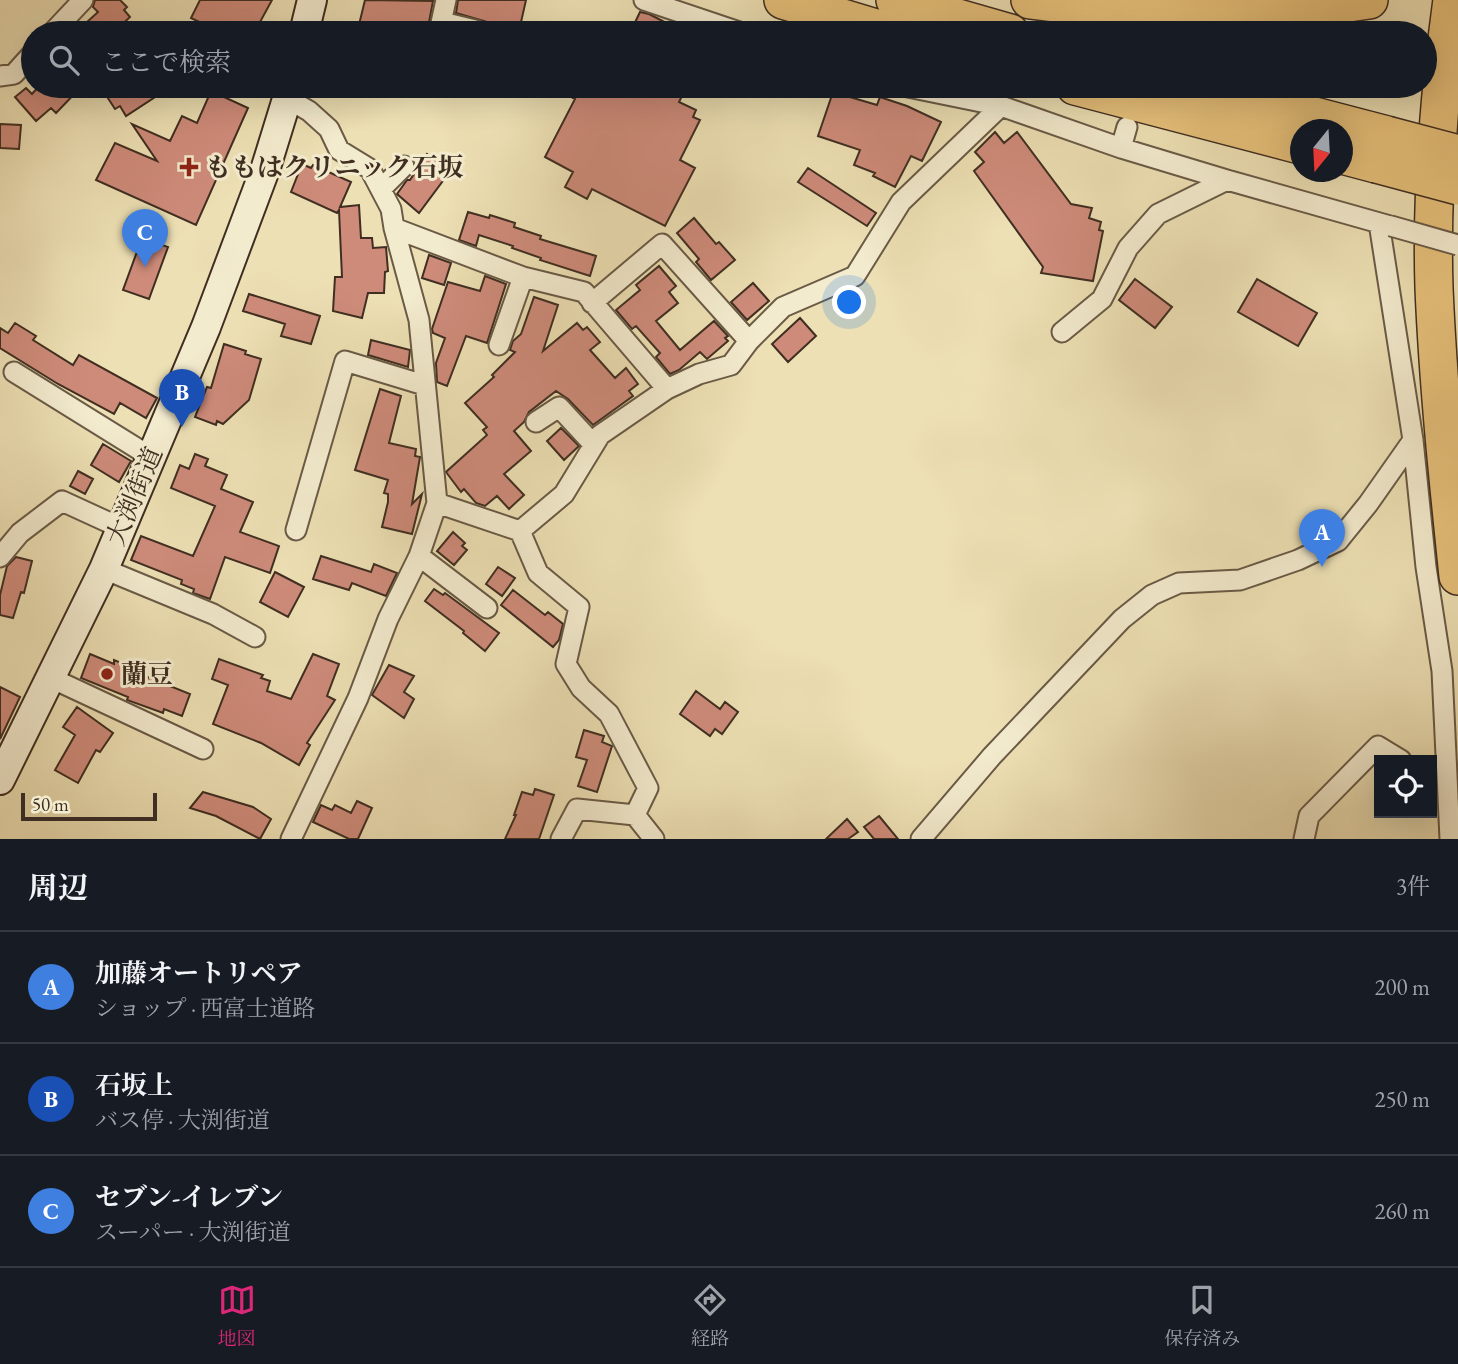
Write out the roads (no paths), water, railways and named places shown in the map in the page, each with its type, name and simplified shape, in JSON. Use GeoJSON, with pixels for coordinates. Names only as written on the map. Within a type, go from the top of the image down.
{"type":"FeatureCollection","features":[{"type":"Feature","properties":{"kind":"highway"},"geometry":{"type":"LineString","coordinates":[[783,0],[852,21]]}},
{"type":"Feature","properties":{"kind":"highway"},"geometry":{"type":"LineString","coordinates":[[895,0],[968,21]]}},
{"type":"Feature","properties":{"kind":"highway"},"geometry":{"type":"LineString","coordinates":[[1030,0],[1062,4],[1253,9],[1321,7],[1369,0]]}},
{"type":"Feature","properties":{"kind":"highway"},"geometry":{"type":"LineString","coordinates":[[1452,0],[1441,95],[1434,220],[1434,287],[1443,426],[1458,576]]}},
{"type":"Feature","properties":{"kind":"highway"},"geometry":{"type":"LineString","coordinates":[[1121,98],[1290,142]]}},
{"type":"Feature","properties":{"kind":"highway"},"geometry":{"type":"LineString","coordinates":[[1231,98],[1458,186]]}},
{"type":"Feature","properties":{"kind":"highway"},"geometry":{"type":"LineString","coordinates":[[1368,152],[1458,154]]}},
{"type":"Feature","properties":{"kind":"street"},"geometry":{"type":"LineString","coordinates":[[63,21],[83,0]]}},
{"type":"Feature","properties":{"kind":"street"},"geometry":{"type":"LineString","coordinates":[[307,21],[312,0]]}},
{"type":"Feature","properties":{"kind":"street"},"geometry":{"type":"LineString","coordinates":[[442,21],[446,0]]}},
{"type":"Feature","properties":{"kind":"street"},"geometry":{"type":"LineString","coordinates":[[645,0],[706,21]]}},
{"type":"Feature","properties":{"kind":"street"},"geometry":{"type":"LineString","coordinates":[[0,76],[14,74],[21,66]]}},
{"type":"Feature","properties":{"kind":"street","name":"大渕街道"},"geometry":{"type":"LineString","coordinates":[[0,780],[104,569],[206,327],[266,167],[288,98]]}},
{"type":"Feature","properties":{"kind":"street"},"geometry":{"type":"LineString","coordinates":[[291,839],[358,698],[388,620],[419,556],[437,503],[419,320],[391,209],[370,169],[339,150],[329,129],[296,98]]}},
{"type":"Feature","properties":{"kind":"street"},"geometry":{"type":"LineString","coordinates":[[962,98],[1001,106],[1121,148],[1458,245]]}},
{"type":"Feature","properties":{"kind":"street"},"geometry":{"type":"LineString","coordinates":[[520,531],[564,494],[600,435],[667,389],[699,374],[732,365],[748,341],[783,307],[855,276],[901,202],[1001,106]]}},
{"type":"Feature","properties":{"kind":"street"},"geometry":{"type":"LineString","coordinates":[[1121,148],[1126,127]]}},
{"type":"Feature","properties":{"kind":"street"},"geometry":{"type":"LineString","coordinates":[[381,189],[404,166]]}},
{"type":"Feature","properties":{"kind":"street"},"geometry":{"type":"LineString","coordinates":[[1062,332],[1101,299],[1128,248],[1158,214],[1227,180]]}},
{"type":"Feature","properties":{"kind":"street"},"geometry":{"type":"LineString","coordinates":[[1385,224],[1413,440],[1426,568],[1442,671],[1440,783],[1450,839]]}},
{"type":"Feature","properties":{"kind":"street"},"geometry":{"type":"LineString","coordinates":[[394,228],[523,277],[584,292],[667,389]]}},
{"type":"Feature","properties":{"kind":"street"},"geometry":{"type":"LineString","coordinates":[[592,303],[662,244],[748,341]]}},
{"type":"Feature","properties":{"kind":"street"},"geometry":{"type":"LineString","coordinates":[[499,345],[523,277]]}},
{"type":"Feature","properties":{"kind":"street"},"geometry":{"type":"LineString","coordinates":[[296,530],[345,360],[424,385]]}},
{"type":"Feature","properties":{"kind":"street"},"geometry":{"type":"LineString","coordinates":[[14,372],[151,457]]}},
{"type":"Feature","properties":{"kind":"street"},"geometry":{"type":"LineString","coordinates":[[536,422],[559,407],[594,445]]}},
{"type":"Feature","properties":{"kind":"street"},"geometry":{"type":"LineString","coordinates":[[921,839],[992,756],[1122,619],[1152,595],[1179,583],[1240,580],[1298,560],[1338,541],[1413,440]]}},
{"type":"Feature","properties":{"kind":"street"},"geometry":{"type":"LineString","coordinates":[[0,557],[20,533],[62,500],[121,528]]}},
{"type":"Feature","properties":{"kind":"street"},"geometry":{"type":"LineString","coordinates":[[437,503],[520,531],[538,573],[579,607],[566,664],[581,688],[608,714],[648,788],[635,815]]}},
{"type":"Feature","properties":{"kind":"street"},"geometry":{"type":"LineString","coordinates":[[419,556],[487,608]]}},
{"type":"Feature","properties":{"kind":"street"},"geometry":{"type":"LineString","coordinates":[[104,569],[213,614],[255,637]]}},
{"type":"Feature","properties":{"kind":"street"},"geometry":{"type":"LineString","coordinates":[[51,678],[203,749]]}},
{"type":"Feature","properties":{"kind":"street"},"geometry":{"type":"LineString","coordinates":[[1304,839],[1310,816],[1378,746],[1393,755]]}},
{"type":"Feature","properties":{"kind":"street"},"geometry":{"type":"LineString","coordinates":[[561,839],[577,809],[635,815],[653,839]]}},
{"type":"Feature","properties":{"kind":"tunnel"},"geometry":{"type":"LineString","coordinates":[[1151,21],[1156,0]]}},
{"type":"Feature","properties":{"kind":"place","name":"ももはクリニック石坂"},"geometry":{"type":"Point","coordinates":[189,167]}},
{"type":"Feature","properties":{"kind":"place","name":"セブン-イレブン"},"geometry":{"type":"Point","coordinates":[145,267]}},
{"type":"Feature","properties":{"kind":"place","name":"石坂上"},"geometry":{"type":"Point","coordinates":[182,427]}},
{"type":"Feature","properties":{"kind":"place","name":"加藤オートリペア"},"geometry":{"type":"Point","coordinates":[1322,567]}},
{"type":"Feature","properties":{"kind":"place","name":"蘭豆"},"geometry":{"type":"Point","coordinates":[107,674]}}]}
